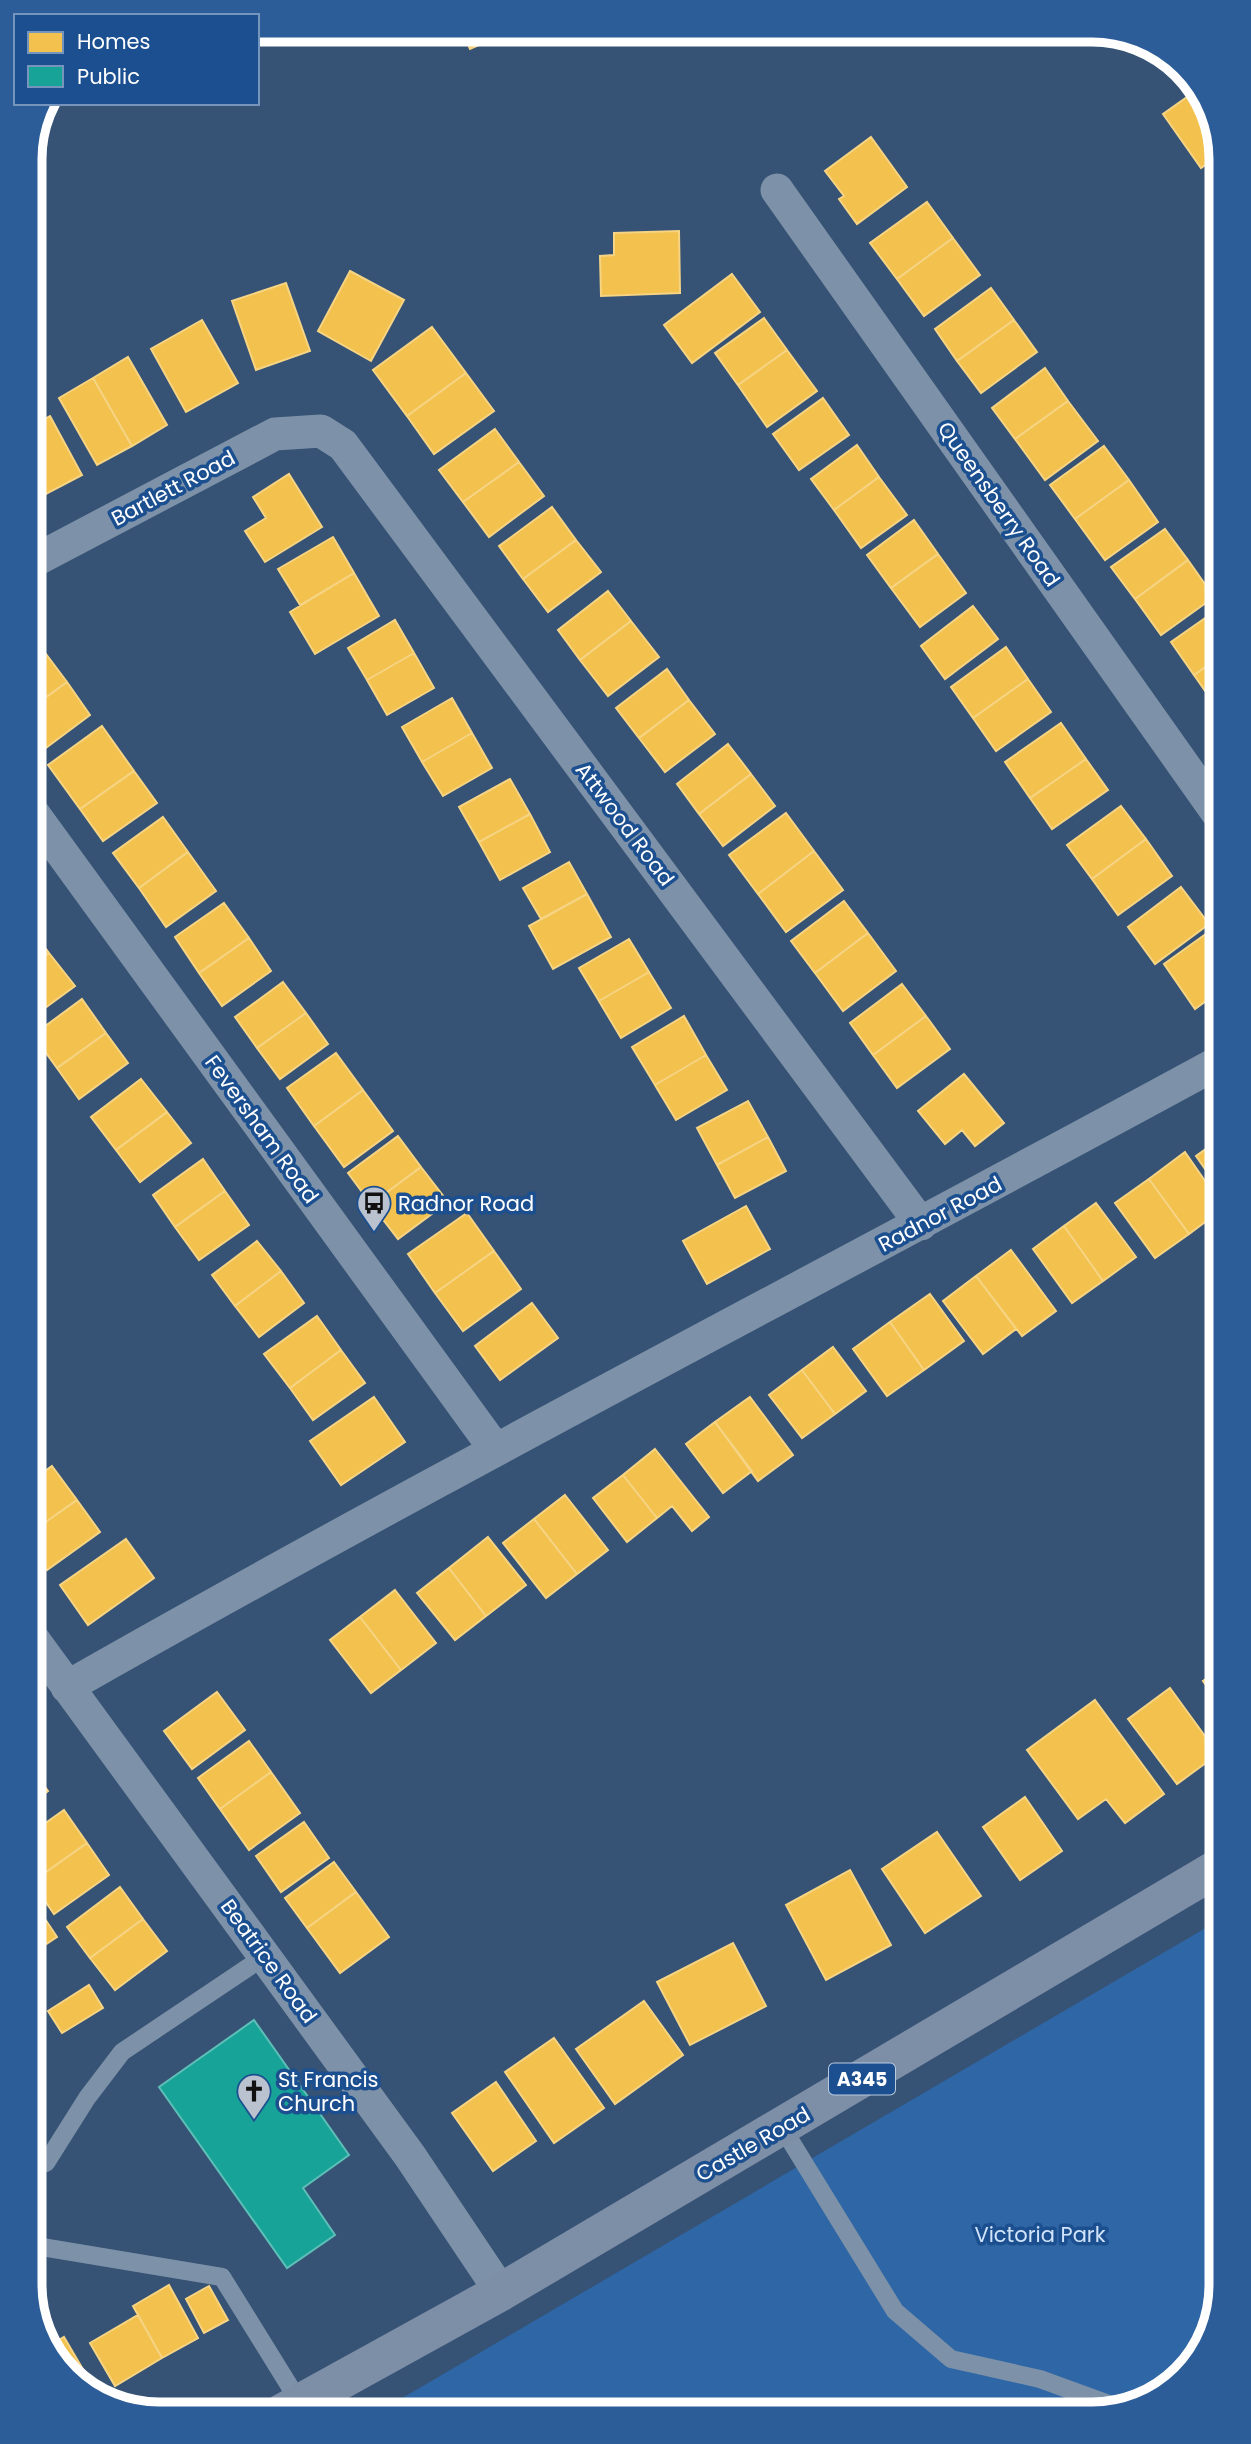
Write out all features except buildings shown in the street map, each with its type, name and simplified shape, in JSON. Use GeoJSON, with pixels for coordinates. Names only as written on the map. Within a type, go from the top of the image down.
{"type":"FeatureCollection","features":[{"type":"Feature","properties":{"kind":"main road","name":"Castle Road"},"geometry":{"type":"LineString","coordinates":[[301,2402],[501,2292],[1209,1873]]}},
{"type":"Feature","properties":{"kind":"street","name":"Queensberry Road"},"geometry":{"type":"LineString","coordinates":[[777,190],[1209,801]]}},
{"type":"Feature","properties":{"kind":"street","name":"Bartlett Road"},"geometry":{"type":"LineString","coordinates":[[42,557],[275,434],[321,431]]}},
{"type":"Feature","properties":{"kind":"street","name":"Attwood Road"},"geometry":{"type":"LineString","coordinates":[[321,431],[343,445],[921,1224]]}},
{"type":"Feature","properties":{"kind":"street","name":"Feversham Road"},"geometry":{"type":"LineString","coordinates":[[42,826],[495,1449]]}},
{"type":"Feature","properties":{"kind":"street","name":"Radnor Road"},"geometry":{"type":"LineString","coordinates":[[67,1686],[495,1449],[921,1224],[1209,1068]]}},
{"type":"Feature","properties":{"kind":"street","name":"Beatrice Road"},"geometry":{"type":"LineString","coordinates":[[42,1652],[410,2156],[501,2292]]}},
{"type":"Feature","properties":{"kind":"lane"},"geometry":{"type":"LineString","coordinates":[[46,2163],[87,2098],[122,2052],[265,1956]]}},
{"type":"Feature","properties":{"kind":"lane"},"geometry":{"type":"LineString","coordinates":[[782,2127],[895,2311],[951,2359],[1040,2379],[1101,2401]]}},
{"type":"Feature","properties":{"kind":"lane"},"geometry":{"type":"LineString","coordinates":[[42,2247],[222,2277],[287,2402]]}},
{"type":"Feature","properties":{"kind":"green space","name":"Victoria Park"},"geometry":{"type":"Polygon","coordinates":[[[1209,1926],[1208,2301],[1200,2330],[1189,2350],[1169,2373],[1151,2386],[1115,2400],[1092,2402],[396,2402],[1209,1926]]]}},
{"type":"Feature","properties":{"kind":"place","name":"Radnor Road"},"geometry":{"type":"Point","coordinates":[374,1233]}},
{"type":"Feature","properties":{"kind":"place","name":"St Francis Church"},"geometry":{"type":"Point","coordinates":[254,2121]}}]}
